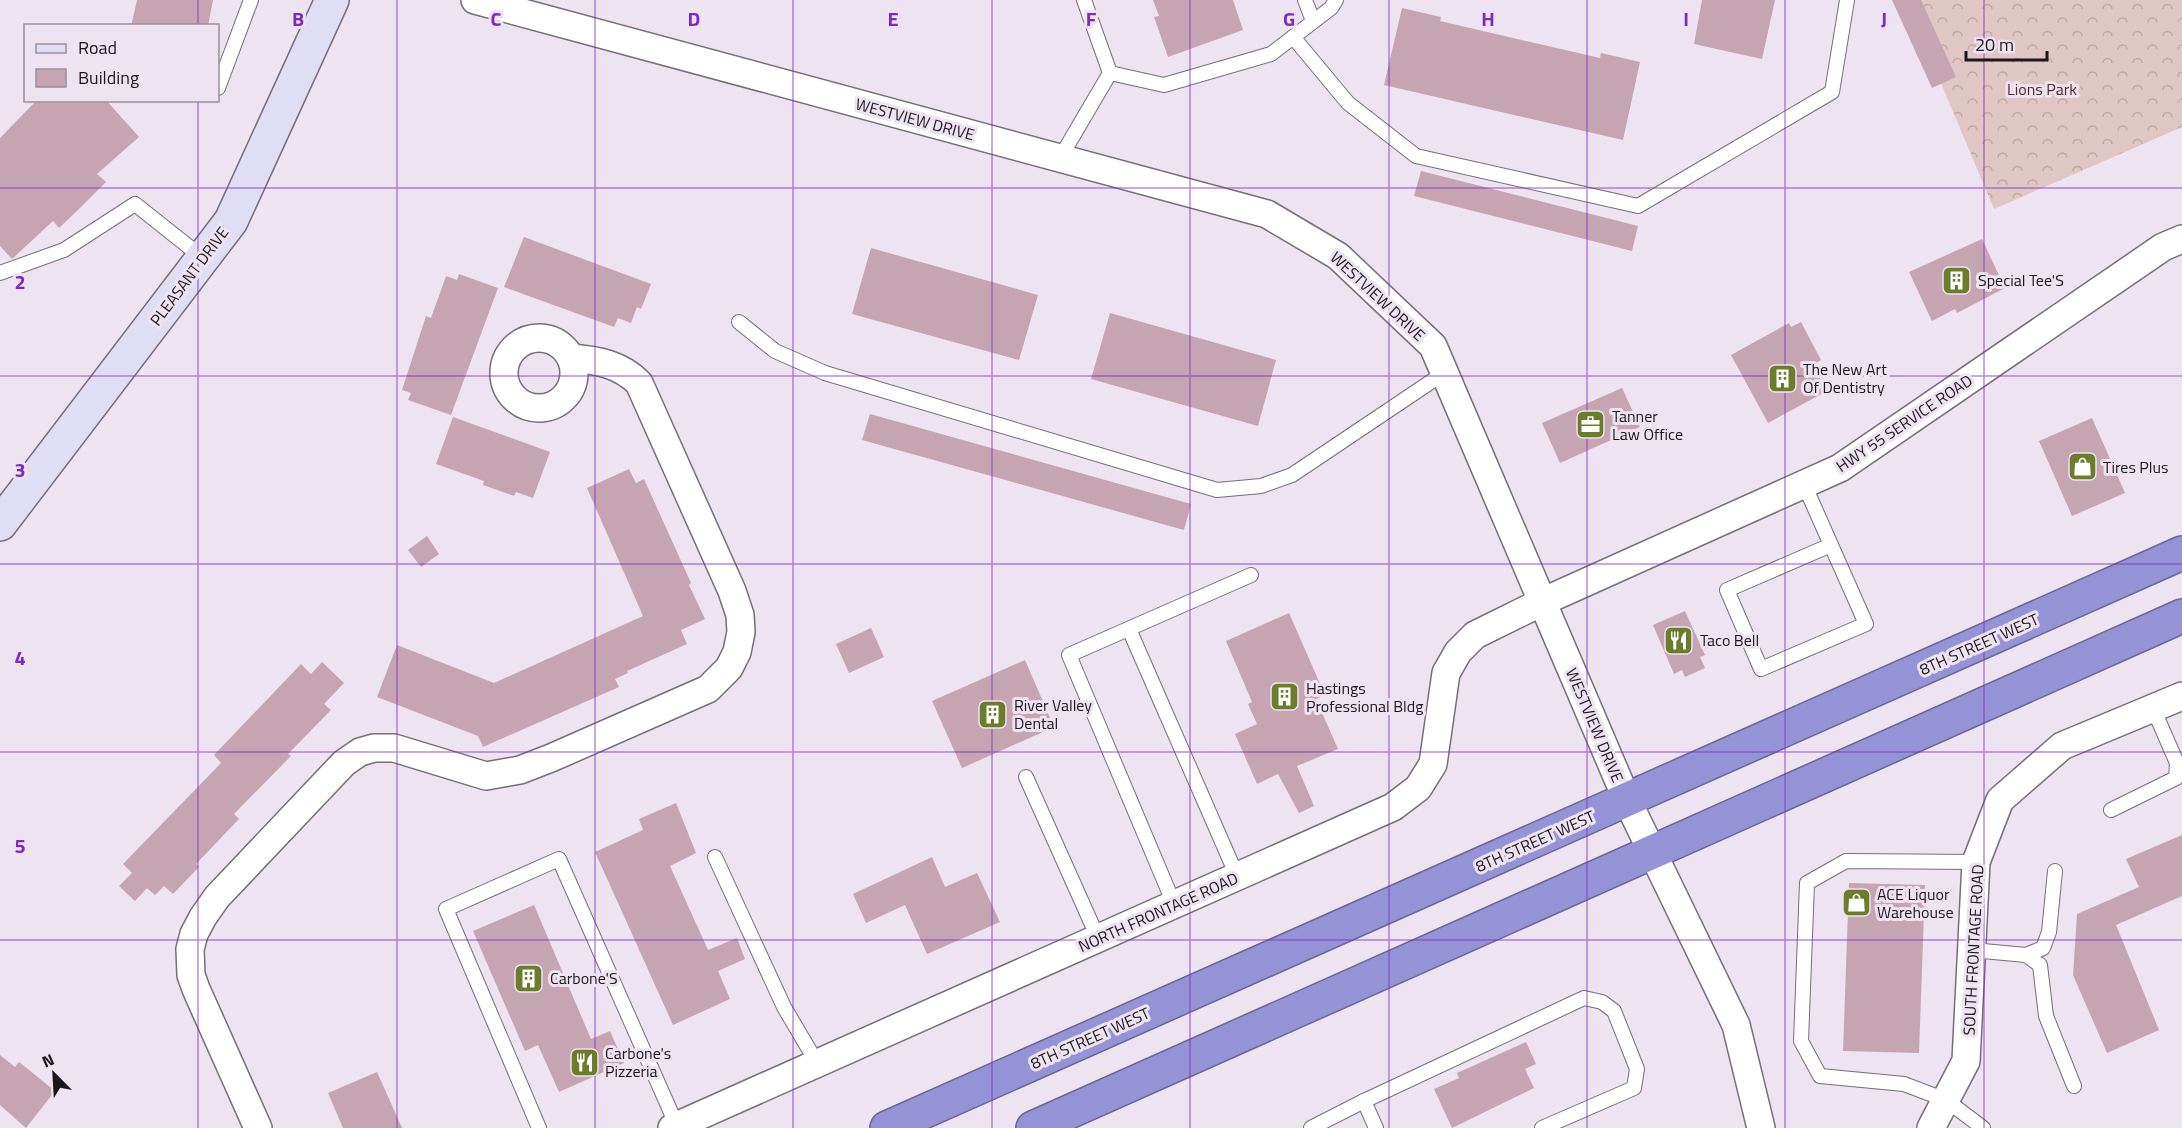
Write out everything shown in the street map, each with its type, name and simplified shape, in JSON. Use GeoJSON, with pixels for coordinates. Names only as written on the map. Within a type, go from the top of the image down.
{"type":"FeatureCollection","features":[{"type":"Feature","properties":{"kind":"highway","name":"8TH STREET WEST"},"geometry":{"type":"LineString","coordinates":[[887,1128],[2182,553]]}},
{"type":"Feature","properties":{"kind":"highway"},"geometry":{"type":"LineString","coordinates":[[1033,1128],[2182,616]]}},
{"type":"Feature","properties":{"kind":"street","name":"PLEASANT DRIVE"},"geometry":{"type":"LineString","coordinates":[[0,524],[231,221],[332,0]]}},
{"type":"Feature","properties":{"kind":"street","name":"WESTVIEW DRIVE"},"geometry":{"type":"LineString","coordinates":[[479,0],[1267,214],[1338,256],[1433,346],[1627,800],[1736,1026],[1761,1128]]}},
{"type":"Feature","properties":{"kind":"street","name":"HWY 55 SERVICE ROAD"},"geometry":{"type":"LineString","coordinates":[[1542,602],[1840,468],[2163,247],[2182,239]]}},
{"type":"Feature","properties":{"kind":"street"},"geometry":{"type":"LineString","coordinates":[[258,1128],[196,989],[191,975],[190,949],[194,934],[217,897],[332,773],[360,752],[374,748],[394,748],[486,776],[520,770],[708,689],[729,668],[737,652],[741,632],[740,615],[732,591],[639,382],[631,375],[602,361],[571,358]]}},
{"type":"Feature","properties":{"kind":"street","name":"NORTH FRONTAGE ROAD"},"geometry":{"type":"LineString","coordinates":[[674,1127],[1393,807],[1418,788],[1433,765],[1446,673],[1458,652],[1474,635],[1542,602]]}},
{"type":"Feature","properties":{"kind":"street","name":"SOUTH FRONTAGE ROAD"},"geometry":{"type":"LineString","coordinates":[[1931,1128],[1966,1061],[1976,862],[2000,800],[2062,746],[2182,696]]}},
{"type":"Feature","properties":{"kind":"lane"},"geometry":{"type":"LineString","coordinates":[[219,85],[251,0]]}},
{"type":"Feature","properties":{"kind":"lane"},"geometry":{"type":"LineString","coordinates":[[1084,0],[1110,73]]}},
{"type":"Feature","properties":{"kind":"lane"},"geometry":{"type":"LineString","coordinates":[[1305,0],[1313,21]]}},
{"type":"Feature","properties":{"kind":"lane"},"geometry":{"type":"LineString","coordinates":[[1110,73],[1164,85],[1271,54],[1331,8],[1336,0]]}},
{"type":"Feature","properties":{"kind":"lane"},"geometry":{"type":"LineString","coordinates":[[1293,37],[1348,104],[1416,156],[1638,207],[1832,92],[1847,0]]}},
{"type":"Feature","properties":{"kind":"lane"},"geometry":{"type":"LineString","coordinates":[[1060,158],[1110,73]]}},
{"type":"Feature","properties":{"kind":"lane"},"geometry":{"type":"LineString","coordinates":[[0,273],[64,250],[135,204],[203,258]]}},
{"type":"Feature","properties":{"kind":"lane"},"geometry":{"type":"LineString","coordinates":[[739,322],[775,351],[825,373],[1217,490],[1261,486],[1292,475],[1444,373]]}},
{"type":"Feature","properties":{"kind":"lane"},"geometry":{"type":"LineString","coordinates":[[1804,484],[1866,624],[1761,669],[1727,590],[1831,545]]}},
{"type":"Feature","properties":{"kind":"lane"},"geometry":{"type":"LineString","coordinates":[[1174,904],[1069,655],[1251,575]]}},
{"type":"Feature","properties":{"kind":"lane"},"geometry":{"type":"LineString","coordinates":[[1129,629],[1237,876]]}},
{"type":"Feature","properties":{"kind":"lane"},"geometry":{"type":"LineString","coordinates":[[2111,810],[2176,778],[2179,768],[2153,708]]}},
{"type":"Feature","properties":{"kind":"lane"},"geometry":{"type":"LineString","coordinates":[[1026,777],[1098,938]]}},
{"type":"Feature","properties":{"kind":"lane"},"geometry":{"type":"LineString","coordinates":[[714,856],[784,1007],[817,1063]]}},
{"type":"Feature","properties":{"kind":"lane"},"geometry":{"type":"LineString","coordinates":[[539,1128],[446,909],[559,859],[652,1071],[674,1127]]}},
{"type":"Feature","properties":{"kind":"lane"},"geometry":{"type":"LineString","coordinates":[[1976,862],[1846,861],[1807,883],[1801,1041],[1820,1076],[1904,1084],[1946,1100],[1983,1128]]}},
{"type":"Feature","properties":{"kind":"lane"},"geometry":{"type":"LineString","coordinates":[[1972,950],[2026,955],[2043,948],[2049,932],[2055,871]]}},
{"type":"Feature","properties":{"kind":"lane"},"geometry":{"type":"LineString","coordinates":[[2026,955],[2040,965],[2046,1016],[2074,1086]]}},
{"type":"Feature","properties":{"kind":"lane"},"geometry":{"type":"LineString","coordinates":[[1311,1128],[1584,998],[1602,1002],[1614,1011],[1626,1039],[1637,1069],[1634,1088],[1542,1128]]}},
{"type":"Feature","properties":{"kind":"lane"},"geometry":{"type":"LineString","coordinates":[[1364,1101],[1376,1128]]}},
{"type":"Feature","properties":{"kind":"green space","name":"Lions Park"},"geometry":{"type":"Polygon","coordinates":[[[1906,0],[2182,0],[2182,127],[1994,209],[1906,0]]]}},
{"type":"Feature","properties":{"kind":"building"},"geometry":{"type":"Polygon","coordinates":[[[137,0],[213,0],[208,24],[131,24],[137,0]]]}},
{"type":"Feature","properties":{"kind":"building"},"geometry":{"type":"Polygon","coordinates":[[[1153,0],[1233,0],[1243,30],[1168,57],[1154,17],[1159,16],[1153,0]]]}},
{"type":"Feature","properties":{"kind":"building"},"geometry":{"type":"Polygon","coordinates":[[[1702,0],[1775,0],[1762,59],[1694,44],[1702,0]]]}},
{"type":"Feature","properties":{"kind":"building"},"geometry":{"type":"Polygon","coordinates":[[[1892,0],[1921,0],[1956,77],[1932,88],[1892,0]]]}},
{"type":"Feature","properties":{"kind":"building"},"geometry":{"type":"Polygon","coordinates":[[[1402,8],[1441,17],[1440,21],[1600,58],[1601,53],[1640,62],[1623,140],[1384,85],[1402,8]]]}},
{"type":"Feature","properties":{"kind":"building"},"geometry":{"type":"Polygon","coordinates":[[[35,102],[108,102],[139,137],[97,174],[106,182],[80,208],[59,228],[53,221],[12,259],[0,246],[0,138],[35,102]]]}},
{"type":"Feature","properties":{"kind":"building"},"geometry":{"type":"Polygon","coordinates":[[[1421,171],[1638,226],[1632,251],[1414,196],[1421,171]]]}},
{"type":"Feature","properties":{"kind":"building"},"geometry":{"type":"Polygon","coordinates":[[[524,237],[651,284],[641,309],[637,307],[631,323],[618,318],[614,327],[504,287],[524,237]]]}},
{"type":"Feature","properties":{"kind":"building","name":"Special Tee'S"},"geometry":{"type":"Polygon","coordinates":[[[1982,239],[2005,288],[1957,313],[1955,309],[1932,321],[1909,272],[1982,239]]]}},
{"type":"Feature","properties":{"kind":"building"},"geometry":{"type":"Polygon","coordinates":[[[871,248],[1038,295],[1019,360],[852,314],[871,248]]]}},
{"type":"Feature","properties":{"kind":"building"},"geometry":{"type":"Polygon","coordinates":[[[459,274],[498,288],[451,415],[408,400],[411,393],[402,390],[426,316],[431,318],[446,276],[457,280],[459,274]]]}},
{"type":"Feature","properties":{"kind":"building"},"geometry":{"type":"Polygon","coordinates":[[[1110,313],[1276,360],[1258,426],[1091,379],[1110,313]]]}},
{"type":"Feature","properties":{"kind":"building","name":"The New Art Of Dentistry"},"geometry":{"type":"Polygon","coordinates":[[[1801,322],[1821,360],[1813,365],[1827,391],[1768,423],[1731,355],[1789,323],[1791,327],[1801,322]]]}},
{"type":"Feature","properties":{"kind":"building","name":"Tanner Law Office"},"geometry":{"type":"Polygon","coordinates":[[[1622,388],[1640,427],[1560,463],[1542,423],[1622,388]]]}},
{"type":"Feature","properties":{"kind":"building"},"geometry":{"type":"Polygon","coordinates":[[[870,414],[1191,504],[1184,530],[862,440],[870,414]]]}},
{"type":"Feature","properties":{"kind":"building"},"geometry":{"type":"Polygon","coordinates":[[[453,417],[550,452],[533,498],[516,492],[514,496],[483,485],[484,481],[436,464],[453,417]]]}},
{"type":"Feature","properties":{"kind":"building","name":"Tires Plus"},"geometry":{"type":"Polygon","coordinates":[[[2092,418],[2125,493],[2072,516],[2039,441],[2092,418]]]}},
{"type":"Feature","properties":{"kind":"building"},"geometry":{"type":"Polygon","coordinates":[[[629,469],[636,483],[644,479],[705,619],[681,630],[687,644],[627,671],[628,673],[615,679],[619,687],[483,747],[478,736],[377,697],[397,645],[494,683],[643,616],[587,488],[629,469]]]}},
{"type":"Feature","properties":{"kind":"building"},"geometry":{"type":"Polygon","coordinates":[[[427,536],[439,554],[421,567],[408,550],[427,536]]]}},
{"type":"Feature","properties":{"kind":"building","name":"Taco Bell"},"geometry":{"type":"Polygon","coordinates":[[[1685,611],[1705,655],[1700,657],[1705,668],[1685,677],[1682,670],[1674,674],[1653,625],[1685,611]]]}},
{"type":"Feature","properties":{"kind":"building","name":"Hastings Professional Bldg"},"geometry":{"type":"Polygon","coordinates":[[[1289,613],[1325,695],[1316,699],[1338,749],[1297,766],[1314,806],[1299,813],[1278,774],[1257,784],[1235,734],[1257,724],[1248,704],[1252,702],[1226,641],[1289,613]]]}},
{"type":"Feature","properties":{"kind":"building"},"geometry":{"type":"Polygon","coordinates":[[[871,628],[884,657],[849,673],[836,644],[871,628]]]}},
{"type":"Feature","properties":{"kind":"building","name":"River Valley Dental"},"geometry":{"type":"Polygon","coordinates":[[[1025,660],[1054,727],[962,768],[932,701],[1025,660]]]}},
{"type":"Feature","properties":{"kind":"building"},"geometry":{"type":"Polygon","coordinates":[[[322,662],[344,683],[324,704],[331,710],[288,754],[291,756],[234,814],[239,819],[196,864],[199,867],[173,894],[164,886],[155,895],[147,888],[135,901],[119,886],[132,873],[123,864],[221,763],[214,755],[301,664],[311,674],[322,662]]]}},
{"type":"Feature","properties":{"kind":"building"},"geometry":{"type":"Polygon","coordinates":[[[676,803],[696,853],[670,866],[708,950],[737,938],[745,959],[718,971],[730,999],[673,1025],[595,852],[643,830],[639,819],[676,803]]]}},
{"type":"Feature","properties":{"kind":"building"},"geometry":{"type":"Polygon","coordinates":[[[2182,835],[2182,896],[2116,925],[2159,1030],[2107,1053],[2073,975],[2077,914],[2139,887],[2126,859],[2182,835]]]}},
{"type":"Feature","properties":{"kind":"building"},"geometry":{"type":"Polygon","coordinates":[[[932,857],[945,887],[977,873],[1000,922],[927,954],[905,905],[866,923],[853,894],[932,857]]]}},
{"type":"Feature","properties":{"kind":"building"},"geometry":{"type":"Polygon","coordinates":[[[1849,883],[1925,885],[1919,1053],[1843,1051],[1849,883]]]}},
{"type":"Feature","properties":{"kind":"building","name":"Carbone'S"},"geometry":{"type":"Polygon","coordinates":[[[534,905],[591,1039],[610,1031],[624,1063],[559,1092],[538,1045],[525,1051],[473,931],[534,905]]]}},
{"type":"Feature","properties":{"kind":"building"},"geometry":{"type":"Polygon","coordinates":[[[1526,1042],[1536,1064],[1525,1069],[1534,1088],[1452,1128],[1434,1089],[1459,1078],[1457,1073],[1526,1042]]]}},
{"type":"Feature","properties":{"kind":"building"},"geometry":{"type":"Polygon","coordinates":[[[0,1055],[15,1067],[19,1062],[55,1091],[26,1128],[0,1105],[0,1055]]]}},
{"type":"Feature","properties":{"kind":"building"},"geometry":{"type":"Polygon","coordinates":[[[377,1072],[402,1128],[343,1128],[328,1093],[377,1072]]]}},
{"type":"Feature","properties":{"kind":"place","name":"Special Tee'S"},"geometry":{"type":"Point","coordinates":[1957,280]}},
{"type":"Feature","properties":{"kind":"place","name":"The New Art Of Dentistry"},"geometry":{"type":"Point","coordinates":[1782,378]}},
{"type":"Feature","properties":{"kind":"place","name":"Tanner Law Office"},"geometry":{"type":"Point","coordinates":[1591,425]}},
{"type":"Feature","properties":{"kind":"place","name":"Tires Plus"},"geometry":{"type":"Point","coordinates":[2082,467]}},
{"type":"Feature","properties":{"kind":"place","name":"Taco Bell"},"geometry":{"type":"Point","coordinates":[1679,640]}},
{"type":"Feature","properties":{"kind":"place","name":"Hastings Professional Bldg"},"geometry":{"type":"Point","coordinates":[1285,697]}},
{"type":"Feature","properties":{"kind":"place","name":"River Valley Dental"},"geometry":{"type":"Point","coordinates":[993,714]}},
{"type":"Feature","properties":{"kind":"place","name":"ACE Liquor Warehouse"},"geometry":{"type":"Point","coordinates":[1856,903]}},
{"type":"Feature","properties":{"kind":"place","name":"Carbone'S"},"geometry":{"type":"Point","coordinates":[529,978]}},
{"type":"Feature","properties":{"kind":"place","name":"Carbone's Pizzeria"},"geometry":{"type":"Point","coordinates":[584,1062]}}]}
